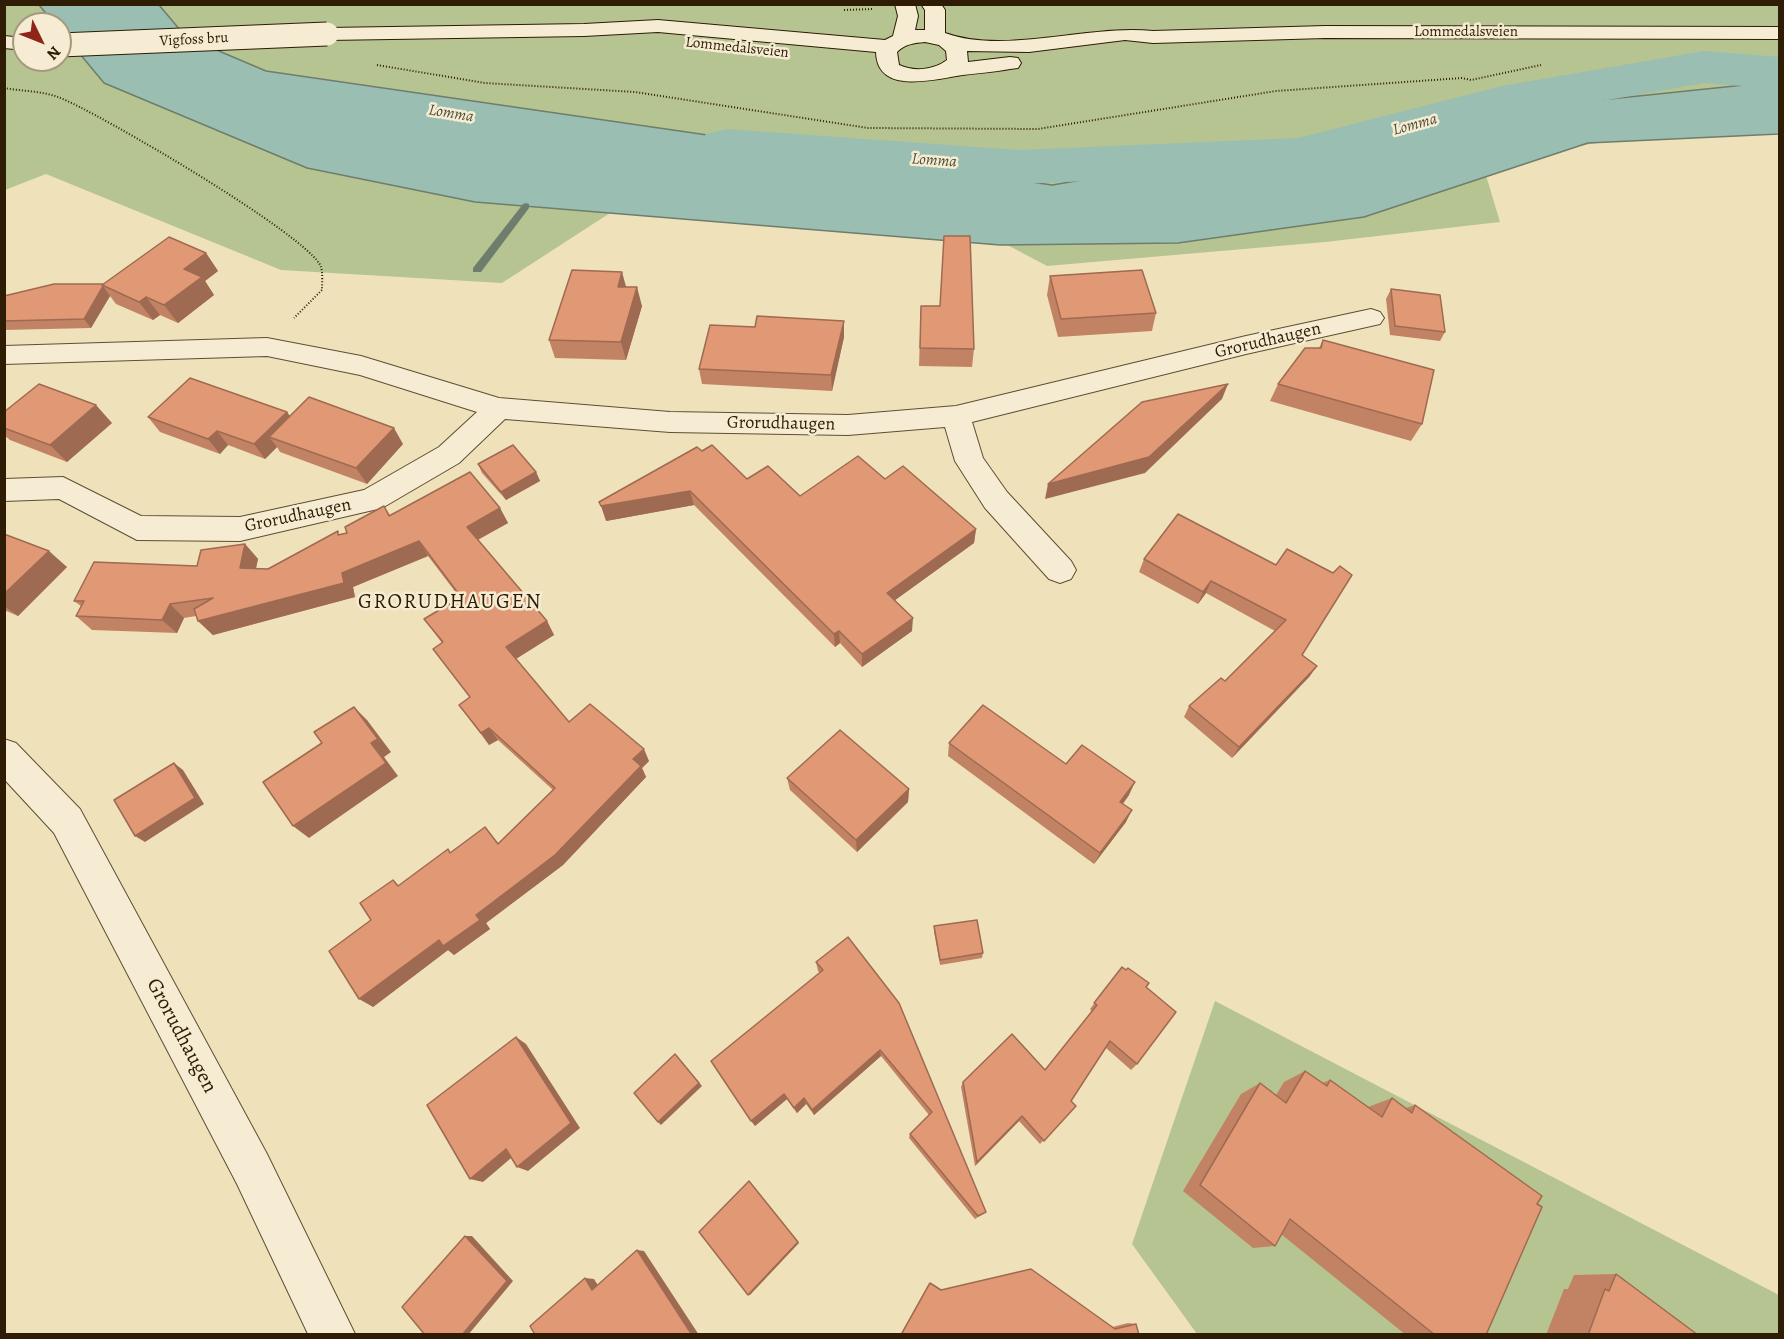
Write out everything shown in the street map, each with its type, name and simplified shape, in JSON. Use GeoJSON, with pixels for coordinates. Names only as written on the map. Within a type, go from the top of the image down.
{"type":"FeatureCollection","features":[{"type":"Feature","properties":{"kind":"main road"},"geometry":{"type":"LineString","coordinates":[[891,68],[885,57],[896,43],[908,16],[905,4]]}},
{"type":"Feature","properties":{"kind":"main road"},"geometry":{"type":"LineString","coordinates":[[931,4],[935,10],[944,42],[959,56],[957,63],[947,71]]}},
{"type":"Feature","properties":{"kind":"main road","name":"Lommedalsveien"},"geometry":{"type":"LineString","coordinates":[[327,34],[584,30],[657,26],[896,43],[944,42],[1029,46],[1125,34],[1153,38],[1325,32],[1779,33]]}},
{"type":"Feature","properties":{"kind":"main road","name":"Lommedalsveien"},"geometry":{"type":"LineString","coordinates":[[584,30],[784,52],[891,68],[918,77],[947,71],[1116,50],[1153,38]]}},
{"type":"Feature","properties":{"kind":"main road","name":"Vigfoss bru"},"geometry":{"type":"LineString","coordinates":[[72,45],[327,34]]}},
{"type":"Feature","properties":{"kind":"main road","name":"Grorudhaugen"},"geometry":{"type":"LineString","coordinates":[[4,355],[267,347],[361,366],[499,408],[694,423],[848,425],[956,416],[1246,345],[1371,318]]}},
{"type":"Feature","properties":{"kind":"main road","name":"Grorudhaugen"},"geometry":{"type":"LineString","coordinates":[[4,490],[63,488],[137,528],[240,529],[371,500],[448,455],[499,408]]}},
{"type":"Feature","properties":{"kind":"main road"},"geometry":{"type":"LineString","coordinates":[[956,416],[969,461],[996,500],[1060,570]]}},
{"type":"Feature","properties":{"kind":"main road","name":"Grorudhaugen"},"geometry":{"type":"LineString","coordinates":[[4,754],[67,821],[252,1169],[332,1335]]}},
{"type":"Feature","properties":{"kind":"path"},"geometry":{"type":"LineString","coordinates":[[374,65],[485,83],[635,92],[868,128],[1038,129],[1276,91],[1370,85]]}},
{"type":"Feature","properties":{"kind":"path"},"geometry":{"type":"LineString","coordinates":[[4,88],[57,96],[122,130],[264,216],[312,255],[321,267],[322,290],[267,347]]}},
{"type":"Feature","properties":{"kind":"green space"},"geometry":{"type":"Polygon","coordinates":[[[5,5],[1779,5],[1779,127],[1620,139],[1482,162],[1500,222],[1325,242],[1047,266],[981,231],[610,213],[502,283],[281,270],[46,174],[5,190],[5,5]]]}},
{"type":"Feature","properties":{"kind":"green space"},"geometry":{"type":"Polygon","coordinates":[[[1215,1001],[1779,1295],[1779,1334],[1197,1334],[1132,1244],[1215,1001]]]}},
{"type":"Feature","properties":{"kind":"water"},"geometry":{"type":"Polygon","coordinates":[[[39,5],[159,5],[186,37],[266,71],[1052,185],[1494,111],[1754,84],[1779,83],[1779,134],[1588,143],[1364,217],[1178,243],[1000,245],[475,202],[307,168],[104,83],[72,44],[72,12],[45,12],[39,5]]]}},
{"type":"Feature","properties":{"kind":"building"},"geometry":{"type":"Polygon","coordinates":[[[944,236],[970,236],[974,349],[920,348],[921,306],[940,306],[944,236]]]}},
{"type":"Feature","properties":{"kind":"building"},"geometry":{"type":"Polygon","coordinates":[[[169,237],[206,253],[184,269],[202,277],[164,305],[146,297],[139,302],[102,285],[169,237]]]}},
{"type":"Feature","properties":{"kind":"building"},"geometry":{"type":"Polygon","coordinates":[[[572,270],[622,272],[618,287],[637,287],[621,342],[549,340],[572,270]]]}},
{"type":"Feature","properties":{"kind":"building"},"geometry":{"type":"Polygon","coordinates":[[[1142,270],[1156,313],[1061,319],[1050,276],[1142,270]]]}},
{"type":"Feature","properties":{"kind":"building"},"geometry":{"type":"Polygon","coordinates":[[[54,284],[104,284],[84,319],[4,321],[4,296],[54,284]]]}},
{"type":"Feature","properties":{"kind":"building"},"geometry":{"type":"Polygon","coordinates":[[[1391,289],[1440,295],[1445,332],[1395,326],[1391,289]]]}},
{"type":"Feature","properties":{"kind":"building"},"geometry":{"type":"Polygon","coordinates":[[[757,316],[844,321],[831,375],[699,369],[710,325],[755,327],[757,316]]]}},
{"type":"Feature","properties":{"kind":"building"},"geometry":{"type":"Polygon","coordinates":[[[1323,340],[1434,370],[1422,424],[1278,384],[1305,348],[1321,348],[1323,340]]]}},
{"type":"Feature","properties":{"kind":"building"},"geometry":{"type":"Polygon","coordinates":[[[190,378],[287,412],[254,444],[217,431],[208,439],[148,417],[190,378]]]}},
{"type":"Feature","properties":{"kind":"building"},"geometry":{"type":"Polygon","coordinates":[[[39,384],[96,405],[50,445],[4,428],[4,412],[39,384]]]}},
{"type":"Feature","properties":{"kind":"building"},"geometry":{"type":"Polygon","coordinates":[[[1228,384],[1149,457],[1048,484],[1142,402],[1228,384]]]}},
{"type":"Feature","properties":{"kind":"building"},"geometry":{"type":"Polygon","coordinates":[[[309,397],[394,428],[356,468],[269,437],[309,397]]]}},
{"type":"Feature","properties":{"kind":"building"},"geometry":{"type":"Polygon","coordinates":[[[513,445],[536,472],[501,492],[478,464],[513,445]]]}},
{"type":"Feature","properties":{"kind":"building"},"geometry":{"type":"Polygon","coordinates":[[[712,445],[747,479],[768,466],[800,496],[858,456],[885,479],[903,466],[976,529],[887,593],[913,618],[862,654],[839,631],[834,634],[690,491],[601,506],[599,502],[697,447],[702,451],[712,445]]]}},
{"type":"Feature","properties":{"kind":"building"},"geometry":{"type":"Polygon","coordinates":[[[470,472],[500,508],[467,527],[547,621],[506,647],[569,722],[590,704],[644,749],[633,759],[641,766],[555,855],[476,915],[480,920],[443,946],[439,940],[359,999],[329,951],[371,920],[360,903],[393,880],[398,886],[448,849],[450,853],[485,827],[498,844],[555,788],[489,728],[481,733],[459,705],[470,697],[433,649],[443,642],[424,619],[461,597],[419,541],[342,573],[344,583],[198,621],[194,609],[213,598],[170,604],[162,620],[76,616],[84,601],[74,601],[94,562],[197,566],[201,550],[245,544],[240,568],[268,569],[338,531],[338,535],[347,533],[345,527],[384,506],[389,516],[470,472]]]}},
{"type":"Feature","properties":{"kind":"building"},"geometry":{"type":"Polygon","coordinates":[[[1178,514],[1276,565],[1287,549],[1333,573],[1340,566],[1352,575],[1302,655],[1317,666],[1239,747],[1189,706],[1221,678],[1225,681],[1286,620],[1211,581],[1203,592],[1144,559],[1178,514]]]}},
{"type":"Feature","properties":{"kind":"building"},"geometry":{"type":"Polygon","coordinates":[[[4,534],[49,551],[4,594],[4,534]]]}},
{"type":"Feature","properties":{"kind":"building"},"geometry":{"type":"Polygon","coordinates":[[[983,705],[1066,764],[1082,745],[1135,782],[1120,802],[1132,810],[1100,853],[949,743],[983,705]]]}},
{"type":"Feature","properties":{"kind":"building"},"geometry":{"type":"Polygon","coordinates":[[[354,707],[378,739],[371,743],[386,763],[293,826],[263,782],[322,743],[314,732],[354,707]]]}},
{"type":"Feature","properties":{"kind":"building"},"geometry":{"type":"Polygon","coordinates":[[[840,730],[909,789],[856,840],[787,778],[840,730]]]}},
{"type":"Feature","properties":{"kind":"building"},"geometry":{"type":"Polygon","coordinates":[[[174,763],[195,798],[135,836],[114,800],[174,763]]]}},
{"type":"Feature","properties":{"kind":"building"},"geometry":{"type":"Polygon","coordinates":[[[977,920],[983,953],[940,960],[934,926],[977,920]]]}},
{"type":"Feature","properties":{"kind":"building"},"geometry":{"type":"Polygon","coordinates":[[[848,937],[899,1003],[986,1212],[978,1216],[910,1134],[932,1112],[880,1050],[812,1110],[804,1098],[794,1108],[784,1094],[751,1121],[711,1061],[823,970],[816,962],[848,937]]]}},
{"type":"Feature","properties":{"kind":"building"},"geometry":{"type":"Polygon","coordinates":[[[1122,967],[1126,970],[1128,968],[1149,983],[1146,987],[1176,1012],[1137,1064],[1110,1041],[1071,1101],[1076,1106],[1044,1141],[1022,1116],[977,1162],[963,1082],[1012,1034],[1045,1070],[1097,1005],[1094,1003],[1122,967]]]}},
{"type":"Feature","properties":{"kind":"building"},"geometry":{"type":"Polygon","coordinates":[[[516,1037],[571,1123],[517,1167],[506,1149],[470,1179],[427,1105],[516,1037]]]}},
{"type":"Feature","properties":{"kind":"building"},"geometry":{"type":"Polygon","coordinates":[[[675,1054],[699,1083],[658,1122],[634,1093],[675,1054]]]}},
{"type":"Feature","properties":{"kind":"building"},"geometry":{"type":"Polygon","coordinates":[[[1305,1071],[1327,1086],[1330,1080],[1382,1117],[1392,1098],[1412,1113],[1415,1105],[1542,1196],[1537,1204],[1542,1207],[1486,1335],[1435,1335],[1290,1219],[1275,1246],[1200,1185],[1260,1083],[1286,1103],[1305,1071]]]}},
{"type":"Feature","properties":{"kind":"building"},"geometry":{"type":"Polygon","coordinates":[[[749,1181],[798,1242],[748,1295],[699,1232],[749,1181]]]}},
{"type":"Feature","properties":{"kind":"building"},"geometry":{"type":"Polygon","coordinates":[[[465,1236],[507,1281],[462,1335],[425,1335],[402,1307],[465,1236]]]}},
{"type":"Feature","properties":{"kind":"building"},"geometry":{"type":"Polygon","coordinates":[[[637,1250],[692,1335],[535,1335],[530,1326],[585,1278],[592,1290],[637,1250]]]}},
{"type":"Feature","properties":{"kind":"building"},"geometry":{"type":"Polygon","coordinates":[[[1031,1269],[1115,1329],[1136,1324],[1139,1335],[901,1335],[930,1283],[941,1290],[1031,1269]]]}},
{"type":"Feature","properties":{"kind":"building"},"geometry":{"type":"Polygon","coordinates":[[[1616,1274],[1698,1335],[1588,1335],[1605,1289],[1609,1291],[1616,1274]]]}},
{"type":"Feature","properties":{"kind":"waterway","name":"Lomma"},"geometry":{"type":"LineString","coordinates":[[726,146],[1019,167],[1299,155],[1502,102],[1704,67],[1780,73]]}},
{"type":"Feature","properties":{"kind":"waterway"},"geometry":{"type":"LineString","coordinates":[[477,270],[526,206]]}},
{"type":"Feature","properties":{"kind":"district","name":"GRORUDHAUGEN"},"geometry":{"type":"Point","coordinates":[450,603]}}]}
